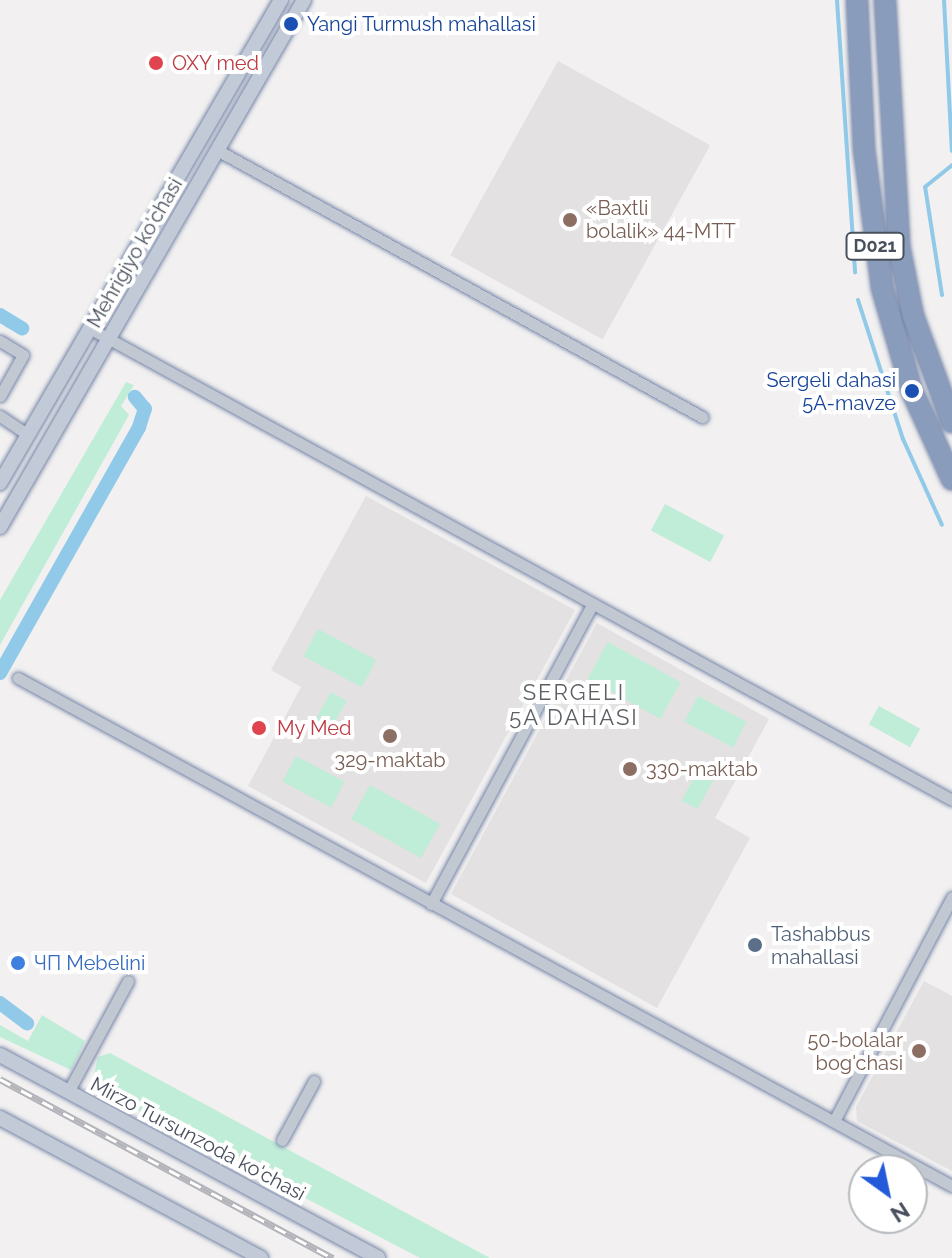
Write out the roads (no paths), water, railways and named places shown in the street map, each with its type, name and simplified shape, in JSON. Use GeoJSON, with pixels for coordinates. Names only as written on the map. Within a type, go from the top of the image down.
{"type":"FeatureCollection","features":[{"type":"Feature","properties":{"kind":"highway"},"geometry":{"type":"LineString","coordinates":[[857,4],[872,1],[885,4]]}},
{"type":"Feature","properties":{"kind":"highway","name":"D021"},"geometry":{"type":"LineString","coordinates":[[857,4],[864,149],[882,288],[912,391],[952,479]]}},
{"type":"Feature","properties":{"kind":"highway","name":"D021"},"geometry":{"type":"LineString","coordinates":[[885,4],[899,246],[916,326],[952,422]]}},
{"type":"Feature","properties":{"kind":"main road","name":"Mehrigiyo ko'chasi"},"geometry":{"type":"LineString","coordinates":[[0,483],[281,0]]}},
{"type":"Feature","properties":{"kind":"main road","name":"Mehrigiyo ko'chasi"},"geometry":{"type":"LineString","coordinates":[[0,527],[304,0]]}},
{"type":"Feature","properties":{"kind":"main road","name":"Mirzo Tursunzoda ko'chasi"},"geometry":{"type":"LineString","coordinates":[[0,1055],[378,1258]]}},
{"type":"Feature","properties":{"kind":"main road"},"geometry":{"type":"LineString","coordinates":[[0,1118],[261,1258]]}},
{"type":"Feature","properties":{"kind":"street"},"geometry":{"type":"LineString","coordinates":[[217,150],[702,417]]}},
{"type":"Feature","properties":{"kind":"street"},"geometry":{"type":"LineString","coordinates":[[91,329],[952,800]]}},
{"type":"Feature","properties":{"kind":"street"},"geometry":{"type":"LineString","coordinates":[[0,341],[23,355],[0,396]]}},
{"type":"Feature","properties":{"kind":"street"},"geometry":{"type":"LineString","coordinates":[[0,416],[28,435]]}},
{"type":"Feature","properties":{"kind":"street"},"geometry":{"type":"LineString","coordinates":[[431,904],[592,605]]}},
{"type":"Feature","properties":{"kind":"street"},"geometry":{"type":"LineString","coordinates":[[18,678],[952,1186]]}},
{"type":"Feature","properties":{"kind":"street"},"geometry":{"type":"LineString","coordinates":[[834,1121],[952,897]]}},
{"type":"Feature","properties":{"kind":"street"},"geometry":{"type":"LineString","coordinates":[[68,1092],[128,981]]}},
{"type":"Feature","properties":{"kind":"street"},"geometry":{"type":"LineString","coordinates":[[282,1140],[314,1081]]}},
{"type":"Feature","properties":{"kind":"waterway"},"geometry":{"type":"LineString","coordinates":[[837,0],[855,272]]}},
{"type":"Feature","properties":{"kind":"waterway"},"geometry":{"type":"LineString","coordinates":[[944,0],[952,151]]}},
{"type":"Feature","properties":{"kind":"waterway"},"geometry":{"type":"LineString","coordinates":[[942,295],[925,187],[952,165]]}},
{"type":"Feature","properties":{"kind":"waterway"},"geometry":{"type":"LineString","coordinates":[[858,300],[903,439],[942,525]]}},
{"type":"Feature","properties":{"kind":"waterway"},"geometry":{"type":"LineString","coordinates":[[0,315],[22,328]]}},
{"type":"Feature","properties":{"kind":"waterway"},"geometry":{"type":"LineString","coordinates":[[0,673],[139,427],[145,409],[135,397]]}},
{"type":"Feature","properties":{"kind":"waterway"},"geometry":{"type":"LineString","coordinates":[[0,1003],[27,1023]]}},
{"type":"Feature","properties":{"kind":"railway"},"geometry":{"type":"LineString","coordinates":[[0,1079],[333,1258]]}},
{"type":"Feature","properties":{"kind":"place","name":"Yangi Turmush mahallasi"},"geometry":{"type":"Point","coordinates":[291,24]}},
{"type":"Feature","properties":{"kind":"place","name":"OXY med"},"geometry":{"type":"Point","coordinates":[156,63]}},
{"type":"Feature","properties":{"kind":"place","name":"«Baxtli bolalik» 44-MTT"},"geometry":{"type":"Point","coordinates":[570,220]}},
{"type":"Feature","properties":{"kind":"place","name":"Sergeli dahasi 5A-mavze"},"geometry":{"type":"Point","coordinates":[912,391]}},
{"type":"Feature","properties":{"kind":"place","name":"My Med"},"geometry":{"type":"Point","coordinates":[259,728]}},
{"type":"Feature","properties":{"kind":"place","name":"329-maktab"},"geometry":{"type":"Point","coordinates":[390,736]}},
{"type":"Feature","properties":{"kind":"place","name":"330-maktab"},"geometry":{"type":"Point","coordinates":[630,769]}},
{"type":"Feature","properties":{"kind":"place","name":"Tashabbus mahallasi"},"geometry":{"type":"Point","coordinates":[755,945]}},
{"type":"Feature","properties":{"kind":"place","name":"ЧП Mebelini"},"geometry":{"type":"Point","coordinates":[18,963]}},
{"type":"Feature","properties":{"kind":"place","name":"50-bolalar bog'chasi"},"geometry":{"type":"Point","coordinates":[919,1051]}},
{"type":"Feature","properties":{"kind":"district","name":"SERGELI 5A DAHASI"},"geometry":{"type":"Point","coordinates":[574,704]}}]}
